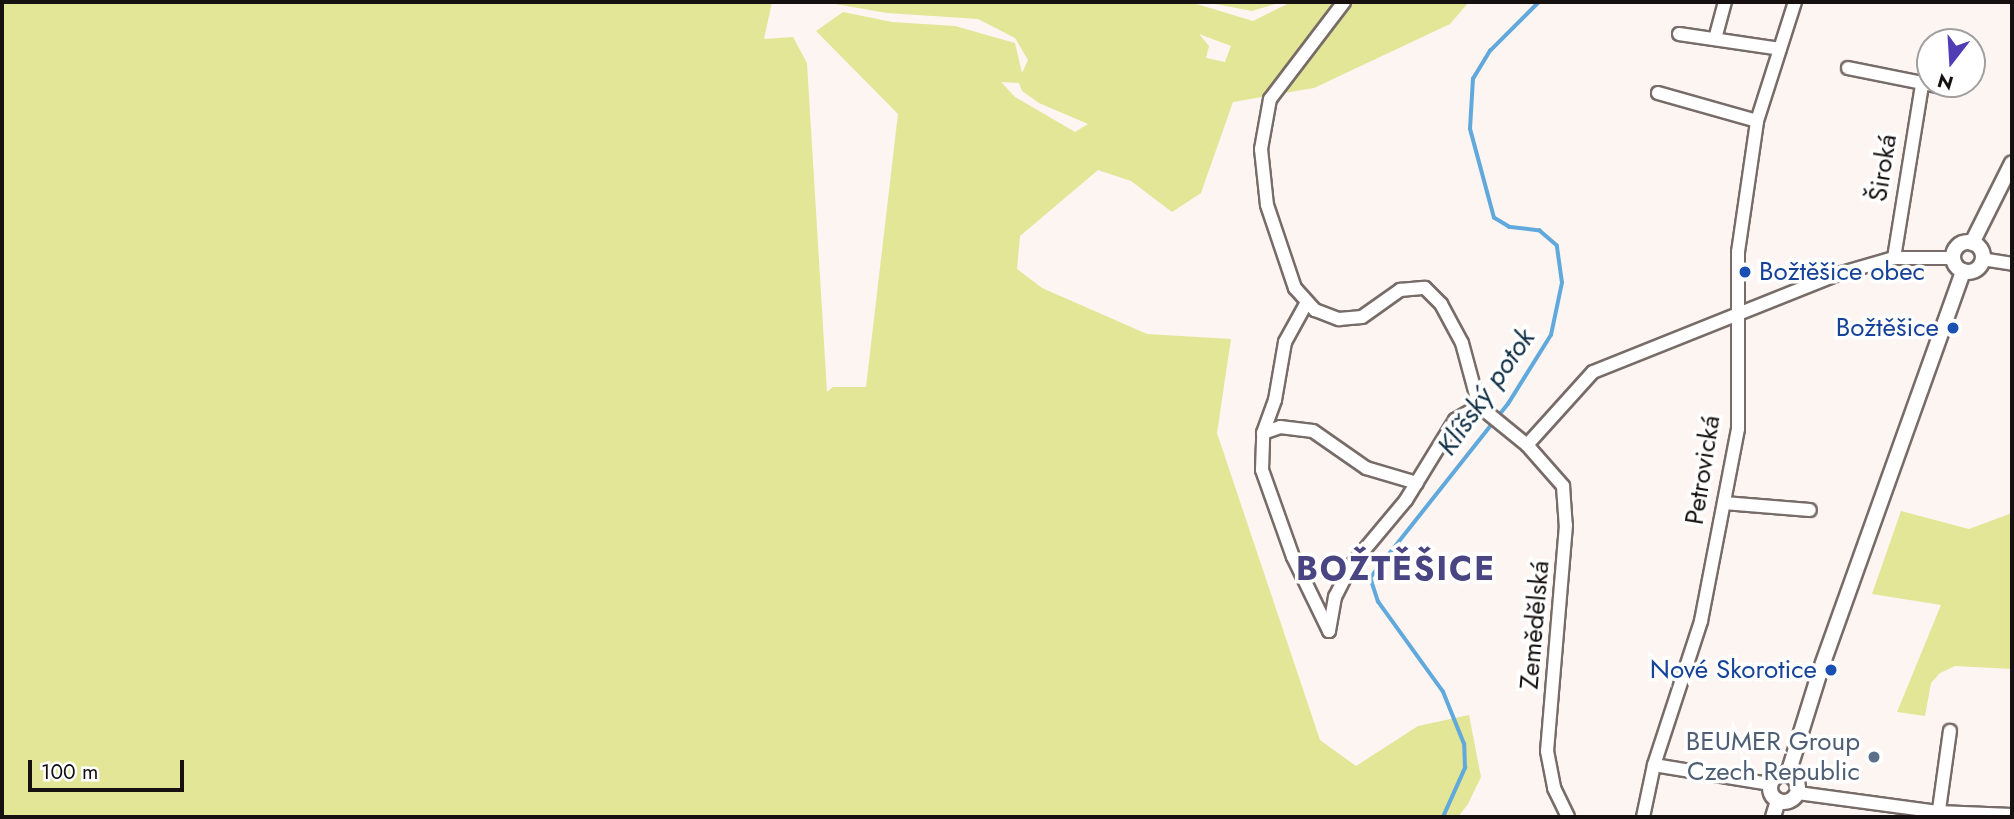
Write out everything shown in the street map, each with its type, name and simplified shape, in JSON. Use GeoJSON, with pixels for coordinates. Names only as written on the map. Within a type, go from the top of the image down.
{"type":"FeatureCollection","features":[{"type":"Feature","properties":{"kind":"main road"},"geometry":{"type":"LineString","coordinates":[[1972,243],[2012,163]]}},
{"type":"Feature","properties":{"kind":"main road"},"geometry":{"type":"LineString","coordinates":[[1963,271],[1953,258],[1961,244],[1972,243]]}},
{"type":"Feature","properties":{"kind":"main road"},"geometry":{"type":"LineString","coordinates":[[1963,271],[1975,269],[1982,258],[1972,243]]}},
{"type":"Feature","properties":{"kind":"main road"},"geometry":{"type":"LineString","coordinates":[[1788,774],[1820,671],[1963,271]]}},
{"type":"Feature","properties":{"kind":"main road"},"geometry":{"type":"LineString","coordinates":[[1773,817],[1777,801],[1770,784],[1777,775],[1788,774],[1797,782],[1798,793],[1790,802],[1777,801]]}},
{"type":"Feature","properties":{"kind":"street"},"geometry":{"type":"LineString","coordinates":[[1306,304],[1285,342],[1275,400],[1263,433],[1262,470],[1293,557],[1329,631],[1335,597],[1350,567],[1417,483],[1455,420],[1479,406],[1462,343],[1441,304],[1425,288],[1400,290],[1371,313],[1351,319],[1327,316],[1306,304],[1295,288],[1268,205],[1262,125],[1270,99],[1344,2]]}},
{"type":"Feature","properties":{"kind":"street"},"geometry":{"type":"LineString","coordinates":[[1715,39],[1725,2]]}},
{"type":"Feature","properties":{"kind":"street","name":"Petrovická"},"geometry":{"type":"LineString","coordinates":[[1643,817],[1654,765],[1700,621],[1738,429],[1738,252],[1757,121],[1795,2]]}},
{"type":"Feature","properties":{"kind":"street"},"geometry":{"type":"LineString","coordinates":[[1679,34],[1780,49]]}},
{"type":"Feature","properties":{"kind":"street"},"geometry":{"type":"LineString","coordinates":[[1848,68],[1916,85]]}},
{"type":"Feature","properties":{"kind":"street"},"geometry":{"type":"LineString","coordinates":[[1658,93],[1757,121]]}},
{"type":"Feature","properties":{"kind":"street","name":"Široká"},"geometry":{"type":"LineString","coordinates":[[1894,258],[1920,98]]}},
{"type":"Feature","properties":{"kind":"street"},"geometry":{"type":"LineString","coordinates":[[1527,445],[1593,372],[1738,317],[1835,275],[1894,258],[1953,258]]}},
{"type":"Feature","properties":{"kind":"street"},"geometry":{"type":"LineString","coordinates":[[1982,258],[2012,264]]}},
{"type":"Feature","properties":{"kind":"street","name":"Zemědělská"},"geometry":{"type":"LineString","coordinates":[[1479,406],[1548,466],[1565,494],[1547,751],[1554,788],[1568,817]]}},
{"type":"Feature","properties":{"kind":"street"},"geometry":{"type":"LineString","coordinates":[[1263,433],[1280,426],[1314,431],[1366,468],[1417,483]]}},
{"type":"Feature","properties":{"kind":"street"},"geometry":{"type":"LineString","coordinates":[[1724,503],[1810,510]]}},
{"type":"Feature","properties":{"kind":"street"},"geometry":{"type":"LineString","coordinates":[[1938,815],[1950,731]]}},
{"type":"Feature","properties":{"kind":"street"},"geometry":{"type":"LineString","coordinates":[[1654,765],[1770,784]]}},
{"type":"Feature","properties":{"kind":"street"},"geometry":{"type":"LineString","coordinates":[[1798,793],[1938,815],[2012,814]]}},
{"type":"Feature","properties":{"kind":"green space"},"geometry":{"type":"Polygon","coordinates":[[[2,2],[772,2],[764,39],[793,37],[807,63],[827,392],[833,387],[866,387],[898,114],[816,31],[843,12],[892,22],[955,26],[1015,43],[1022,73],[1028,60],[1015,38],[978,19],[887,13],[824,2],[1190,2],[1253,21],[1291,2],[1469,2],[1450,24],[1314,88],[1233,102],[1201,193],[1172,212],[1131,181],[1098,170],[1020,236],[1017,269],[1042,288],[1147,334],[1231,339],[1217,433],[1320,740],[1356,766],[1418,726],[1469,715],[1481,777],[1468,804],[1458,817],[2,817],[2,2]],[[1199,34],[1209,46],[1206,58],[1225,62],[1231,46],[1199,34]],[[1001,82],[1015,97],[1075,132],[1088,124],[1039,103],[1022,91],[1019,83],[1001,82]]]}},
{"type":"Feature","properties":{"kind":"green space"},"geometry":{"type":"Polygon","coordinates":[[[1205,2],[1282,2],[1252,11],[1205,2]]]}},
{"type":"Feature","properties":{"kind":"green space"},"geometry":{"type":"Polygon","coordinates":[[[1901,511],[1969,529],[2012,513],[2012,669],[1955,666],[1940,673],[1931,683],[1925,716],[1897,712],[1941,605],[1872,594],[1901,511]]]}},
{"type":"Feature","properties":{"kind":"waterway","name":"Klíšský potok"},"geometry":{"type":"LineString","coordinates":[[1443,817],[1465,768],[1464,744],[1443,692],[1378,602],[1370,578],[1508,404],[1551,335],[1562,283],[1557,246],[1540,231],[1509,227],[1494,218],[1470,129],[1473,79],[1490,51],[1539,2]]}},
{"type":"Feature","properties":{"kind":"place","name":"Božtěšice obec"},"geometry":{"type":"Point","coordinates":[1745,272]}},
{"type":"Feature","properties":{"kind":"place","name":"Božtěšice"},"geometry":{"type":"Point","coordinates":[1953,328]}},
{"type":"Feature","properties":{"kind":"place","name":"Nové Skorotice"},"geometry":{"type":"Point","coordinates":[1831,670]}},
{"type":"Feature","properties":{"kind":"place","name":"BEUMER Group Czech Republic"},"geometry":{"type":"Point","coordinates":[1874,757]}},
{"type":"Feature","properties":{"kind":"district","name":"BOŽTĚŠICE"},"geometry":{"type":"Point","coordinates":[1396,569]}}]}
